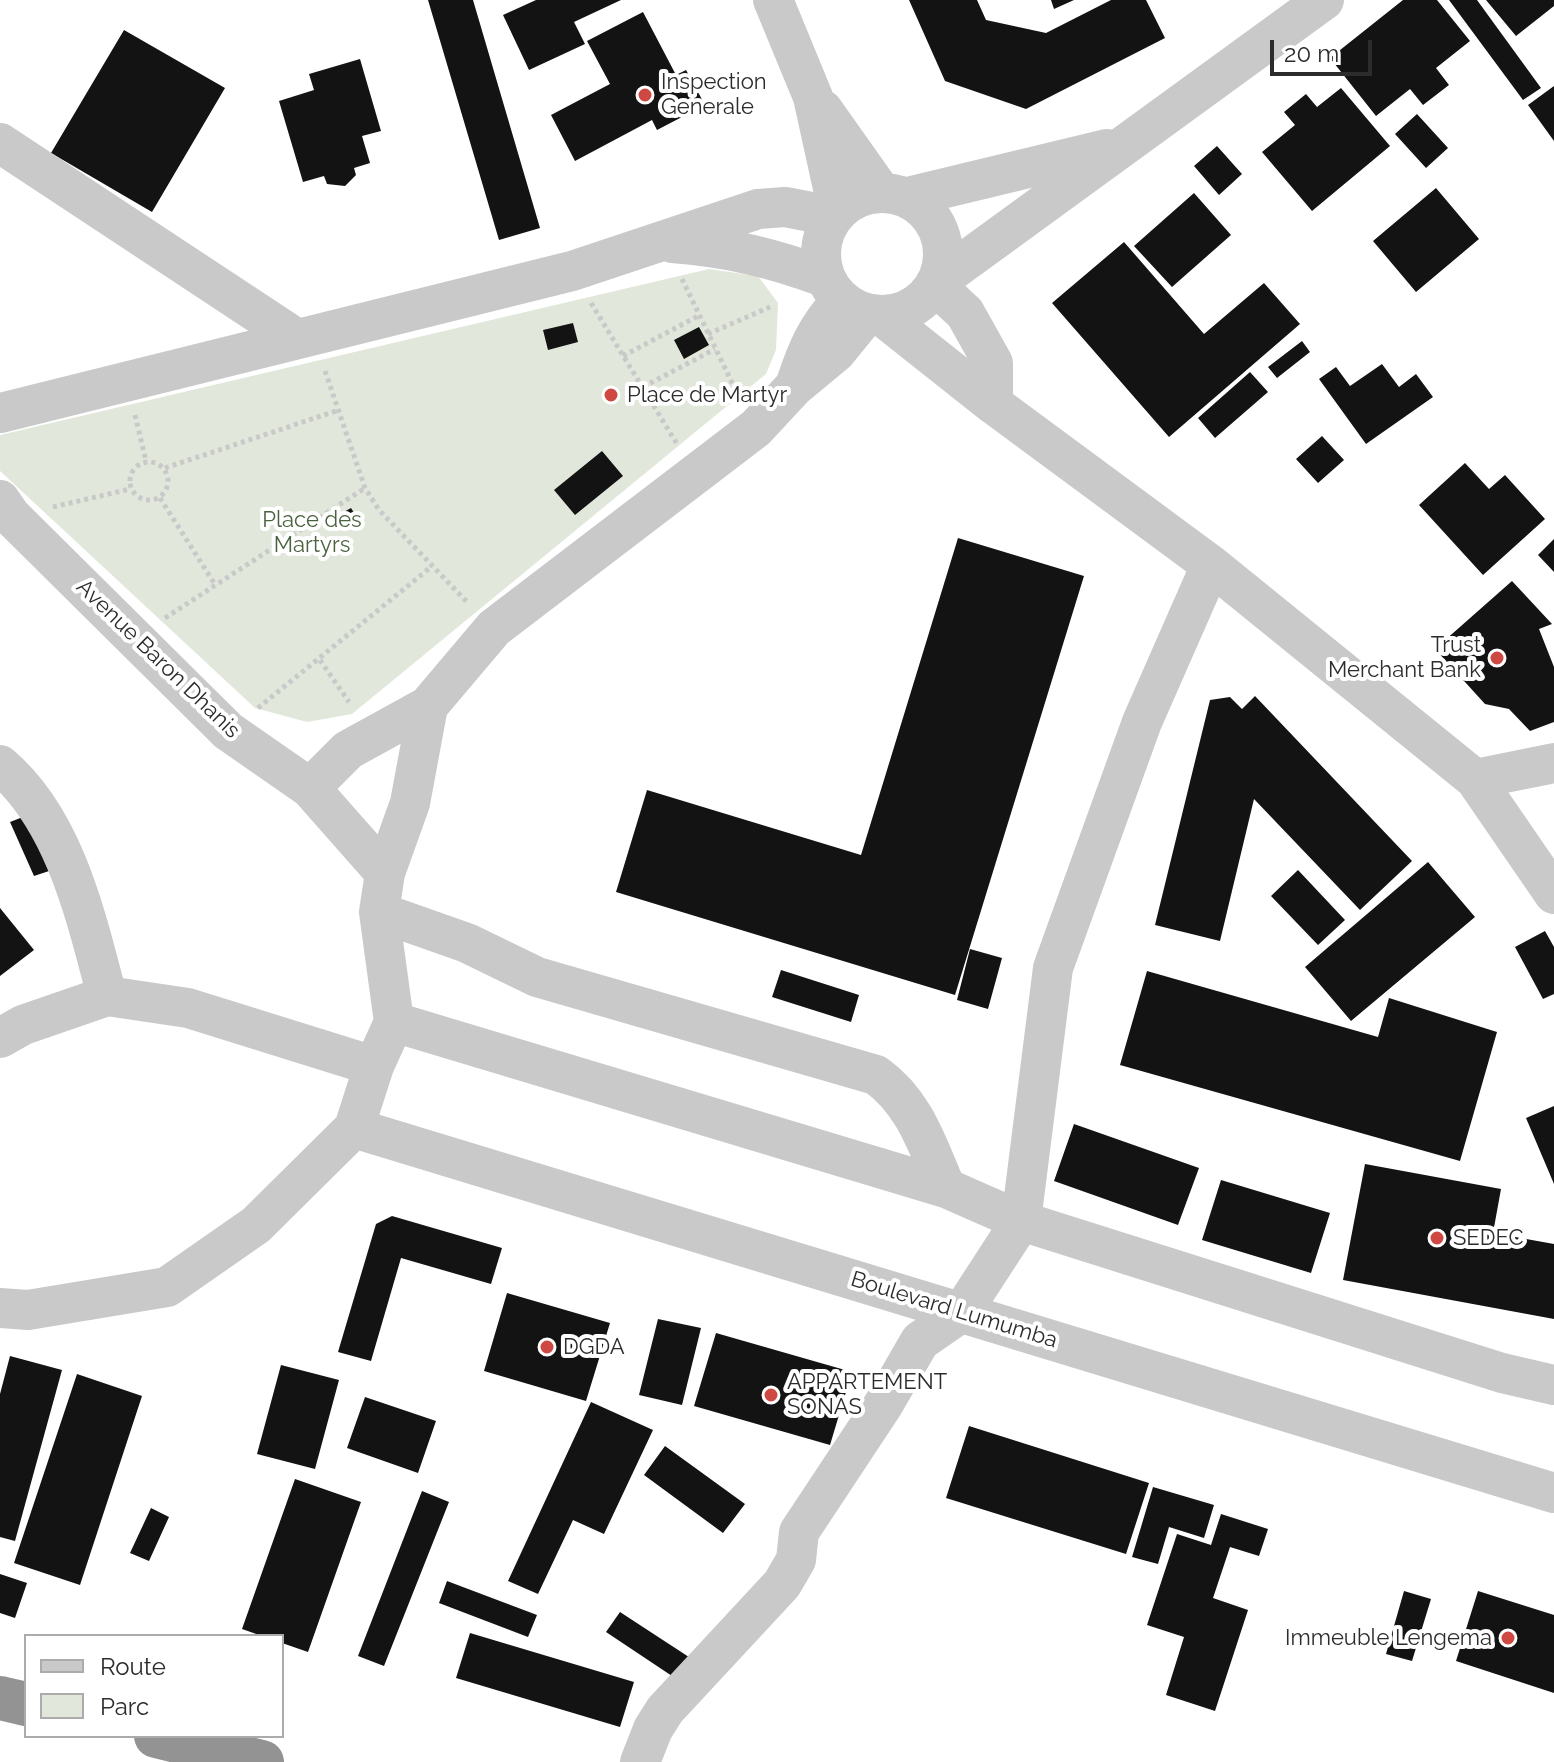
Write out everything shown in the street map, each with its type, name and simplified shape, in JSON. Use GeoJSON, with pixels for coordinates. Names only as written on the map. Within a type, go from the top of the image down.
{"type":"FeatureCollection","features":[{"type":"Feature","properties":{"kind":"highway"},"geometry":{"type":"LineString","coordinates":[[0,1698],[24,1704]]}},
{"type":"Feature","properties":{"kind":"highway"},"geometry":{"type":"LineString","coordinates":[[164,1738],[262,1762]]}},
{"type":"Feature","properties":{"kind":"street"},"geometry":{"type":"LineString","coordinates":[[773,0],[813,97],[835,214]]}},
{"type":"Feature","properties":{"kind":"street"},"geometry":{"type":"LineString","coordinates":[[1128,144],[895,195],[858,197],[835,214],[823,235],[820,256],[853,302],[903,312],[921,302],[937,283],[1128,144],[1324,0]]}},
{"type":"Feature","properties":{"kind":"street"},"geometry":{"type":"LineString","coordinates":[[813,97],[895,195],[934,218],[944,249],[937,283]]}},
{"type":"Feature","properties":{"kind":"street"},"geometry":{"type":"LineString","coordinates":[[0,143],[303,335]]}},
{"type":"Feature","properties":{"kind":"street"},"geometry":{"type":"LineString","coordinates":[[0,413],[303,335],[572,271],[664,243],[731,216],[758,209],[785,207],[835,214]]}},
{"type":"Feature","properties":{"kind":"street"},"geometry":{"type":"LineString","coordinates":[[664,243],[715,246],[771,257],[853,302],[993,404],[1211,565],[1475,779],[1554,894]]}},
{"type":"Feature","properties":{"kind":"street"},"geometry":{"type":"LineString","coordinates":[[937,283],[965,313],[993,363],[993,404]]}},
{"type":"Feature","properties":{"kind":"street"},"geometry":{"type":"LineString","coordinates":[[310,788],[348,750],[428,706],[494,628],[756,428],[795,386],[810,341],[853,302]]}},
{"type":"Feature","properties":{"kind":"street","name":"Avenue Baron Dhanis"},"geometry":{"type":"LineString","coordinates":[[5,508],[228,731],[310,788],[382,892]]}},
{"type":"Feature","properties":{"kind":"street"},"geometry":{"type":"LineString","coordinates":[[640,1762],[653,1729],[665,1710],[782,1584],[796,1560],[799,1532],[883,1405],[920,1341],[962,1312],[1021,1221],[1053,968],[1142,722],[1211,565]]}},
{"type":"Feature","properties":{"kind":"street"},"geometry":{"type":"LineString","coordinates":[[0,1308],[28,1310],[167,1287],[256,1225],[354,1128],[374,1066],[394,1022],[382,892],[410,803],[428,706]]}},
{"type":"Feature","properties":{"kind":"street"},"geometry":{"type":"LineString","coordinates":[[1475,779],[1554,763]]}},
{"type":"Feature","properties":{"kind":"street"},"geometry":{"type":"LineString","coordinates":[[0,765],[48,820],[89,925],[107,996]]}},
{"type":"Feature","properties":{"kind":"street"},"geometry":{"type":"LineString","coordinates":[[382,892],[467,943],[537,977],[876,1075],[898,1091],[946,1188]]}},
{"type":"Feature","properties":{"kind":"street"},"geometry":{"type":"LineString","coordinates":[[0,1038],[23,1025],[107,996],[188,1008],[374,1066]]}},
{"type":"Feature","properties":{"kind":"street"},"geometry":{"type":"LineString","coordinates":[[394,1022],[946,1188],[1021,1221],[1502,1373],[1554,1385]]}},
{"type":"Feature","properties":{"kind":"street","name":"Boulevard Lumumba"},"geometry":{"type":"LineString","coordinates":[[354,1128],[1554,1493]]}},
{"type":"Feature","properties":{"kind":"path"},"geometry":{"type":"LineString","coordinates":[[664,243],[756,428]]}},
{"type":"Feature","properties":{"kind":"path"},"geometry":{"type":"LineString","coordinates":[[572,271],[696,476]]}},
{"type":"Feature","properties":{"kind":"path"},"geometry":{"type":"LineString","coordinates":[[708,334],[770,307]]}},
{"type":"Feature","properties":{"kind":"path"},"geometry":{"type":"LineString","coordinates":[[623,356],[700,315]]}},
{"type":"Feature","properties":{"kind":"path"},"geometry":{"type":"LineString","coordinates":[[303,335],[339,410],[365,488],[379,510],[431,567],[494,628]]}},
{"type":"Feature","properties":{"kind":"path"},"geometry":{"type":"LineString","coordinates":[[643,387],[715,349]]}},
{"type":"Feature","properties":{"kind":"path"},"geometry":{"type":"LineString","coordinates":[[165,468],[169,484],[160,498],[143,501],[130,489],[129,478],[135,467],[146,461],[165,468],[339,410]]}},
{"type":"Feature","properties":{"kind":"path"},"geometry":{"type":"LineString","coordinates":[[134,638],[365,488]]}},
{"type":"Feature","properties":{"kind":"path"},"geometry":{"type":"LineString","coordinates":[[5,508],[130,489]]}},
{"type":"Feature","properties":{"kind":"path"},"geometry":{"type":"LineString","coordinates":[[160,498],[216,586]]}},
{"type":"Feature","properties":{"kind":"path"},"geometry":{"type":"LineString","coordinates":[[228,731],[320,660],[431,567]]}},
{"type":"Feature","properties":{"kind":"path"},"geometry":{"type":"LineString","coordinates":[[320,660],[349,702]]}},
{"type":"Feature","properties":{"kind":"green space","name":"Place des Martyrs"},"geometry":{"type":"Polygon","coordinates":[[[709,269],[758,276],[778,303],[776,350],[766,374],[352,714],[307,722],[255,708],[0,471],[0,435],[709,269]]]}},
{"type":"Feature","properties":{"kind":"building"},"geometry":{"type":"Polygon","coordinates":[[[428,0],[473,0],[540,228],[499,240],[428,0]]]}},
{"type":"Feature","properties":{"kind":"building"},"geometry":{"type":"Polygon","coordinates":[[[536,0],[621,0],[574,22],[585,44],[529,70],[503,15],[536,0]]]}},
{"type":"Feature","properties":{"kind":"building"},"geometry":{"type":"Polygon","coordinates":[[[909,0],[977,0],[986,20],[1046,33],[1111,0],[1146,0],[1165,38],[1026,109],[945,81],[909,0]]]}},
{"type":"Feature","properties":{"kind":"building"},"geometry":{"type":"Polygon","coordinates":[[[1051,0],[1074,0],[1054,9],[1051,0]]]}},
{"type":"Feature","properties":{"kind":"building"},"geometry":{"type":"Polygon","coordinates":[[[1403,0],[1437,0],[1470,41],[1436,68],[1449,85],[1423,105],[1410,89],[1376,116],[1330,58],[1403,0]]]}},
{"type":"Feature","properties":{"kind":"building"},"geometry":{"type":"Polygon","coordinates":[[[1449,0],[1477,0],[1541,88],[1523,100],[1449,0]]]}},
{"type":"Feature","properties":{"kind":"building"},"geometry":{"type":"Polygon","coordinates":[[[1486,0],[1554,0],[1554,6],[1516,36],[1486,0]]]}},
{"type":"Feature","properties":{"kind":"building","name":"Inspection Generale"},"geometry":{"type":"Polygon","coordinates":[[[643,12],[676,75],[686,70],[705,105],[657,130],[652,120],[575,161],[551,115],[610,84],[587,41],[643,12]]]}},
{"type":"Feature","properties":{"kind":"building"},"geometry":{"type":"Polygon","coordinates":[[[124,30],[225,88],[152,212],[51,153],[124,30]]]}},
{"type":"Feature","properties":{"kind":"building"},"geometry":{"type":"Polygon","coordinates":[[[360,59],[381,131],[362,136],[370,163],[354,168],[356,175],[345,186],[327,184],[324,176],[303,182],[279,101],[314,90],[309,74],[360,59]]]}},
{"type":"Feature","properties":{"kind":"building"},"geometry":{"type":"Polygon","coordinates":[[[1554,86],[1554,141],[1528,105],[1554,86]]]}},
{"type":"Feature","properties":{"kind":"building"},"geometry":{"type":"Polygon","coordinates":[[[1341,88],[1390,146],[1312,211],[1262,152],[1295,125],[1284,112],[1306,94],[1317,107],[1341,88]]]}},
{"type":"Feature","properties":{"kind":"building"},"geometry":{"type":"Polygon","coordinates":[[[1417,114],[1448,148],[1426,168],[1395,134],[1417,114]]]}},
{"type":"Feature","properties":{"kind":"building"},"geometry":{"type":"Polygon","coordinates":[[[1217,146],[1242,174],[1219,195],[1194,166],[1217,146]]]}},
{"type":"Feature","properties":{"kind":"building"},"geometry":{"type":"Polygon","coordinates":[[[1436,188],[1479,239],[1416,292],[1373,241],[1436,188]]]}},
{"type":"Feature","properties":{"kind":"building"},"geometry":{"type":"Polygon","coordinates":[[[1194,193],[1231,235],[1172,287],[1134,246],[1194,193]]]}},
{"type":"Feature","properties":{"kind":"building"},"geometry":{"type":"Polygon","coordinates":[[[1124,242],[1204,334],[1264,283],[1300,324],[1169,437],[1052,303],[1124,242]]]}},
{"type":"Feature","properties":{"kind":"building"},"geometry":{"type":"Polygon","coordinates":[[[573,323],[578,342],[548,350],[543,330],[573,323]]]}},
{"type":"Feature","properties":{"kind":"building"},"geometry":{"type":"Polygon","coordinates":[[[699,327],[709,345],[684,359],[674,340],[699,327]]]}},
{"type":"Feature","properties":{"kind":"building"},"geometry":{"type":"Polygon","coordinates":[[[1302,341],[1310,352],[1277,378],[1268,367],[1302,341]]]}},
{"type":"Feature","properties":{"kind":"building"},"geometry":{"type":"Polygon","coordinates":[[[1382,364],[1399,387],[1416,374],[1433,397],[1366,444],[1319,379],[1336,367],[1350,386],[1382,364]]]}},
{"type":"Feature","properties":{"kind":"building"},"geometry":{"type":"Polygon","coordinates":[[[1250,372],[1268,392],[1215,438],[1198,418],[1250,372]]]}},
{"type":"Feature","properties":{"kind":"building"},"geometry":{"type":"Polygon","coordinates":[[[1322,436],[1344,460],[1318,483],[1296,459],[1322,436]]]}},
{"type":"Feature","properties":{"kind":"building"},"geometry":{"type":"Polygon","coordinates":[[[602,451],[623,476],[575,515],[554,490],[602,451]]]}},
{"type":"Feature","properties":{"kind":"building"},"geometry":{"type":"Polygon","coordinates":[[[1465,463],[1489,489],[1505,475],[1545,519],[1483,575],[1419,505],[1465,463]]]}},
{"type":"Feature","properties":{"kind":"building"},"geometry":{"type":"Polygon","coordinates":[[[351,508],[358,519],[350,524],[342,513],[351,508]]]}},
{"type":"Feature","properties":{"kind":"building"},"geometry":{"type":"Polygon","coordinates":[[[958,538],[1084,576],[955,995],[616,892],[647,790],[861,855],[958,538]]]}},
{"type":"Feature","properties":{"kind":"building"},"geometry":{"type":"Polygon","coordinates":[[[1554,539],[1554,572],[1538,555],[1554,539]]]}},
{"type":"Feature","properties":{"kind":"building","name":"Trust Merchant Bank"},"geometry":{"type":"Polygon","coordinates":[[[1512,581],[1552,624],[1539,629],[1554,667],[1554,722],[1530,731],[1509,709],[1485,704],[1435,649],[1512,581]]]}},
{"type":"Feature","properties":{"kind":"building"},"geometry":{"type":"Polygon","coordinates":[[[1255,696],[1412,861],[1360,910],[1254,799],[1220,941],[1155,925],[1210,700],[1230,697],[1242,709],[1255,696]]]}},
{"type":"Feature","properties":{"kind":"building"},"geometry":{"type":"Polygon","coordinates":[[[28,815],[52,870],[34,876],[10,822],[28,815]]]}},
{"type":"Feature","properties":{"kind":"building"},"geometry":{"type":"Polygon","coordinates":[[[1428,862],[1475,917],[1351,1021],[1305,967],[1428,862]]]}},
{"type":"Feature","properties":{"kind":"building"},"geometry":{"type":"Polygon","coordinates":[[[1298,870],[1345,920],[1318,945],[1271,896],[1298,870]]]}},
{"type":"Feature","properties":{"kind":"building"},"geometry":{"type":"Polygon","coordinates":[[[0,908],[34,950],[0,976],[0,908]]]}},
{"type":"Feature","properties":{"kind":"building"},"geometry":{"type":"Polygon","coordinates":[[[1545,931],[1554,947],[1554,994],[1543,999],[1515,947],[1545,931]]]}},
{"type":"Feature","properties":{"kind":"building"},"geometry":{"type":"Polygon","coordinates":[[[970,949],[1002,958],[988,1009],[957,1000],[970,949]]]}},
{"type":"Feature","properties":{"kind":"building"},"geometry":{"type":"Polygon","coordinates":[[[781,970],[859,995],[851,1022],[772,997],[781,970]]]}},
{"type":"Feature","properties":{"kind":"building"},"geometry":{"type":"Polygon","coordinates":[[[1147,971],[1378,1037],[1389,998],[1497,1032],[1460,1161],[1120,1065],[1147,971]]]}},
{"type":"Feature","properties":{"kind":"building","name":"SEDEC"},"geometry":{"type":"Polygon","coordinates":[[[1554,1106],[1554,1184],[1526,1118],[1554,1106]]]}},
{"type":"Feature","properties":{"kind":"building"},"geometry":{"type":"Polygon","coordinates":[[[1074,1124],[1199,1168],[1178,1225],[1054,1181],[1074,1124]]]}},
{"type":"Feature","properties":{"kind":"building","name":"SEDEC"},"geometry":{"type":"Polygon","coordinates":[[[1365,1164],[1501,1189],[1493,1233],[1554,1244],[1554,1319],[1343,1280],[1365,1164]]]}},
{"type":"Feature","properties":{"kind":"building"},"geometry":{"type":"Polygon","coordinates":[[[1221,1180],[1330,1213],[1311,1273],[1202,1240],[1221,1180]]]}},
{"type":"Feature","properties":{"kind":"building"},"geometry":{"type":"Polygon","coordinates":[[[392,1216],[502,1248],[491,1284],[401,1258],[371,1361],[338,1352],[376,1224],[392,1216]]]}},
{"type":"Feature","properties":{"kind":"building","name":"DGDA"},"geometry":{"type":"Polygon","coordinates":[[[507,1293],[610,1323],[586,1401],[484,1371],[507,1293]]]}},
{"type":"Feature","properties":{"kind":"building"},"geometry":{"type":"Polygon","coordinates":[[[658,1319],[701,1328],[682,1405],[639,1395],[658,1319]]]}},
{"type":"Feature","properties":{"kind":"building","name":"APPARTEMENT SONAS"},"geometry":{"type":"Polygon","coordinates":[[[716,1333],[852,1372],[830,1445],[694,1406],[716,1333]]]}},
{"type":"Feature","properties":{"kind":"building"},"geometry":{"type":"Polygon","coordinates":[[[10,1356],[62,1370],[15,1541],[0,1537],[0,1394],[10,1356]]]}},
{"type":"Feature","properties":{"kind":"building"},"geometry":{"type":"Polygon","coordinates":[[[281,1365],[339,1380],[315,1469],[257,1454],[281,1365]]]}},
{"type":"Feature","properties":{"kind":"building"},"geometry":{"type":"Polygon","coordinates":[[[77,1374],[142,1396],[80,1585],[14,1563],[77,1374]]]}},
{"type":"Feature","properties":{"kind":"building"},"geometry":{"type":"Polygon","coordinates":[[[365,1397],[436,1421],[418,1473],[347,1448],[365,1397]]]}},
{"type":"Feature","properties":{"kind":"building"},"geometry":{"type":"Polygon","coordinates":[[[591,1402],[653,1430],[604,1534],[573,1520],[538,1594],[508,1581],[591,1402]]]}},
{"type":"Feature","properties":{"kind":"building"},"geometry":{"type":"Polygon","coordinates":[[[969,1426],[1149,1483],[1126,1554],[946,1498],[969,1426]]]}},
{"type":"Feature","properties":{"kind":"building"},"geometry":{"type":"Polygon","coordinates":[[[665,1446],[745,1504],[723,1533],[644,1475],[665,1446]]]}},
{"type":"Feature","properties":{"kind":"building"},"geometry":{"type":"Polygon","coordinates":[[[295,1479],[361,1502],[308,1652],[284,1644],[284,1634],[256,1634],[242,1629],[295,1479]]]}},
{"type":"Feature","properties":{"kind":"building"},"geometry":{"type":"Polygon","coordinates":[[[1153,1487],[1214,1505],[1204,1538],[1169,1527],[1158,1564],[1132,1557],[1153,1487]]]}},
{"type":"Feature","properties":{"kind":"building"},"geometry":{"type":"Polygon","coordinates":[[[422,1491],[449,1502],[384,1666],[358,1656],[422,1491]]]}},
{"type":"Feature","properties":{"kind":"building"},"geometry":{"type":"Polygon","coordinates":[[[151,1508],[169,1517],[149,1561],[130,1553],[151,1508]]]}},
{"type":"Feature","properties":{"kind":"building"},"geometry":{"type":"Polygon","coordinates":[[[1221,1514],[1268,1529],[1259,1556],[1230,1547],[1213,1598],[1248,1610],[1215,1711],[1166,1695],[1184,1637],[1147,1625],[1177,1534],[1211,1545],[1221,1514]]]}},
{"type":"Feature","properties":{"kind":"building"},"geometry":{"type":"Polygon","coordinates":[[[0,1574],[27,1583],[15,1618],[0,1613],[0,1574]]]}},
{"type":"Feature","properties":{"kind":"building"},"geometry":{"type":"Polygon","coordinates":[[[447,1581],[537,1615],[528,1637],[439,1603],[447,1581]]]}},
{"type":"Feature","properties":{"kind":"building"},"geometry":{"type":"Polygon","coordinates":[[[1404,1591],[1431,1599],[1412,1661],[1386,1654],[1404,1591]]]}},
{"type":"Feature","properties":{"kind":"building","name":"Immeuble Lengema"},"geometry":{"type":"Polygon","coordinates":[[[1478,1591],[1554,1615],[1554,1693],[1456,1661],[1478,1591]]]}},
{"type":"Feature","properties":{"kind":"building"},"geometry":{"type":"Polygon","coordinates":[[[620,1612],[695,1661],[681,1682],[606,1632],[620,1612]]]}},
{"type":"Feature","properties":{"kind":"building"},"geometry":{"type":"Polygon","coordinates":[[[470,1633],[634,1682],[620,1727],[456,1678],[470,1633]]]}},
{"type":"Feature","properties":{"kind":"place","name":"Inspection Generale"},"geometry":{"type":"Point","coordinates":[645,95]}},
{"type":"Feature","properties":{"kind":"place","name":"Place de Martyr"},"geometry":{"type":"Point","coordinates":[611,395]}},
{"type":"Feature","properties":{"kind":"place","name":"Trust Merchant Bank"},"geometry":{"type":"Point","coordinates":[1497,658]}},
{"type":"Feature","properties":{"kind":"place","name":"SEDEC"},"geometry":{"type":"Point","coordinates":[1437,1238]}},
{"type":"Feature","properties":{"kind":"place","name":"DGDA"},"geometry":{"type":"Point","coordinates":[547,1347]}},
{"type":"Feature","properties":{"kind":"place","name":"APPARTEMENT SONAS"},"geometry":{"type":"Point","coordinates":[771,1395]}},
{"type":"Feature","properties":{"kind":"place","name":"Immeuble Lengema"},"geometry":{"type":"Point","coordinates":[1508,1638]}}]}
